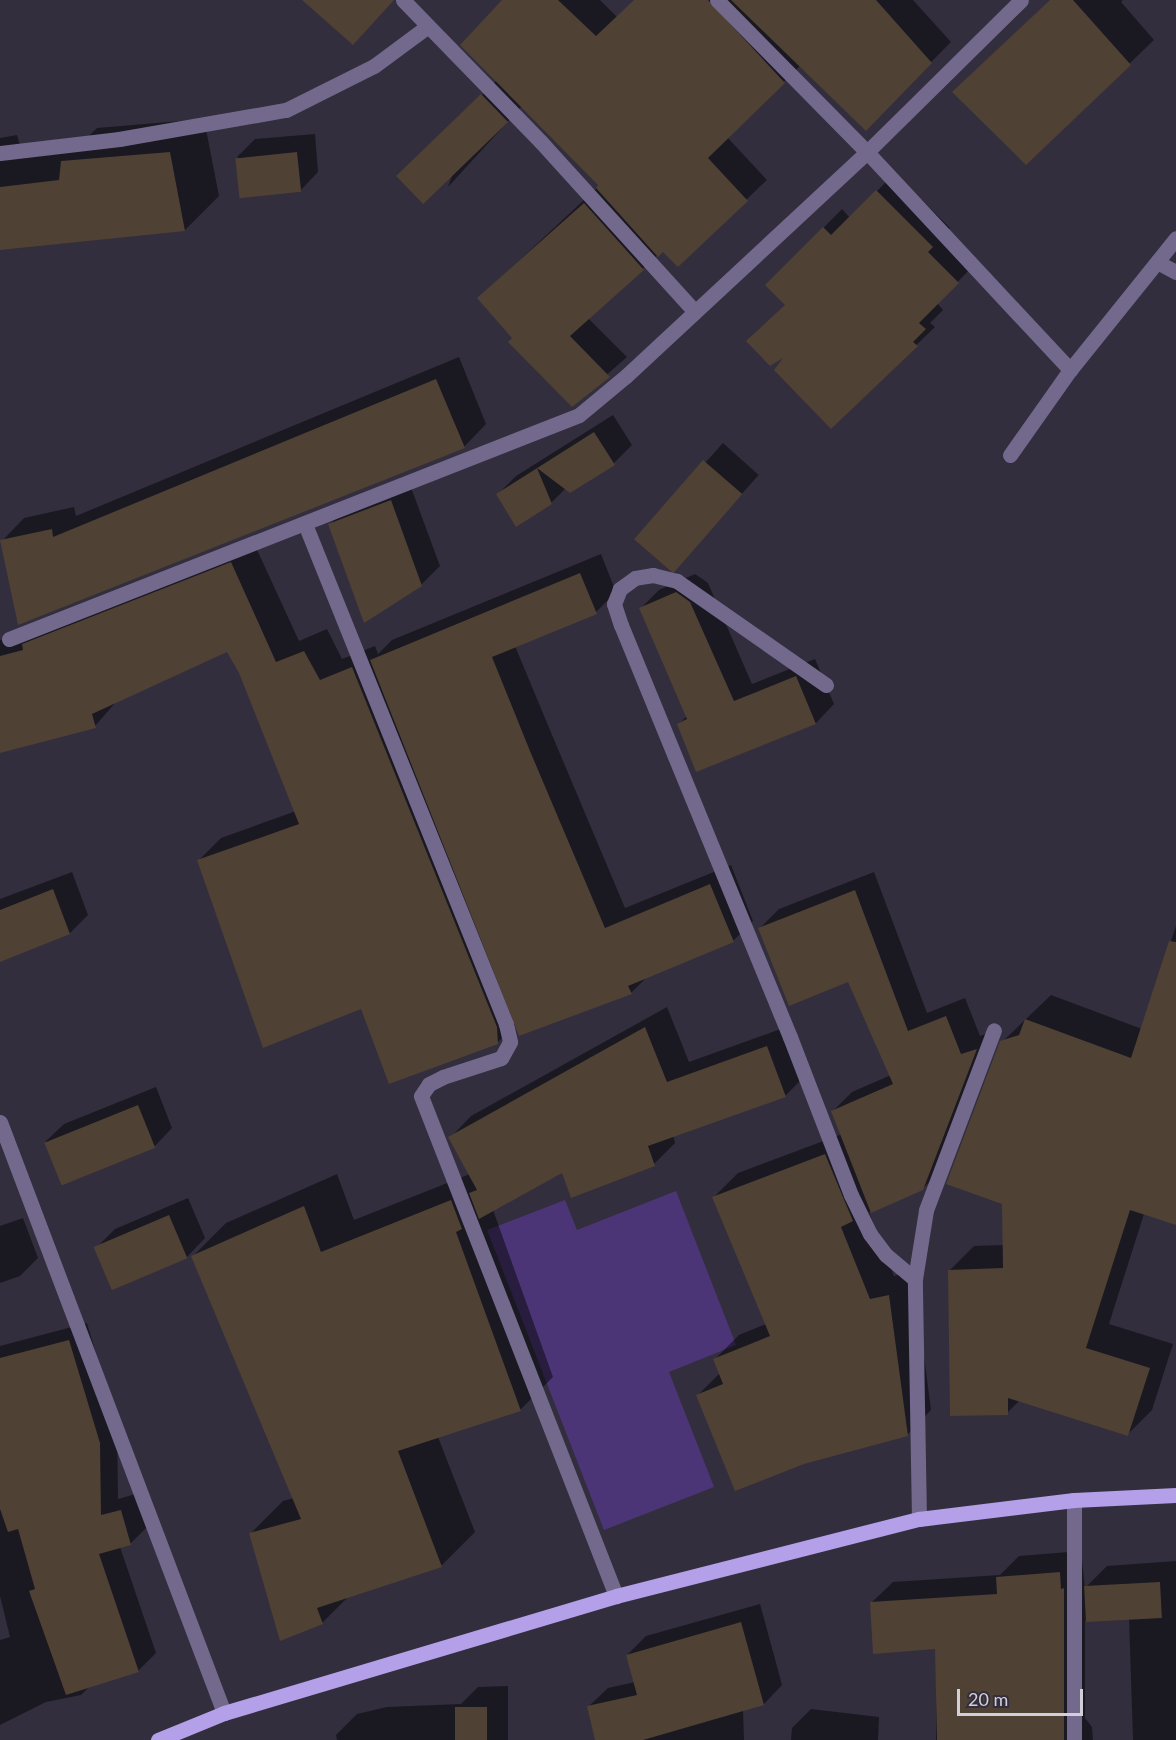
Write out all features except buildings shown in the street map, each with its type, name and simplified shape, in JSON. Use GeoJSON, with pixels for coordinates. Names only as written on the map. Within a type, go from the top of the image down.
{"type":"FeatureCollection","features":[{"type":"Feature","properties":{"kind":"main road"},"geometry":{"type":"LineString","coordinates":[[158,1740],[224,1713],[616,1596],[919,1519],[1074,1500],[1176,1495]]}},
{"type":"Feature","properties":{"kind":"street"},"geometry":{"type":"LineString","coordinates":[[403,0],[542,142],[695,312]]}},
{"type":"Feature","properties":{"kind":"street"},"geometry":{"type":"LineString","coordinates":[[717,0],[867,152],[1070,370]]}},
{"type":"Feature","properties":{"kind":"street"},"geometry":{"type":"LineString","coordinates":[[9,639],[579,415],[695,312],[867,152],[1021,0]]}},
{"type":"Feature","properties":{"kind":"street"},"geometry":{"type":"LineString","coordinates":[[0,153],[119,139],[286,110],[374,66],[428,26]]}},
{"type":"Feature","properties":{"kind":"street"},"geometry":{"type":"LineString","coordinates":[[1010,455],[1070,370],[1176,238]]}},
{"type":"Feature","properties":{"kind":"street"},"geometry":{"type":"LineString","coordinates":[[1157,262],[1176,272]]}},
{"type":"Feature","properties":{"kind":"street"},"geometry":{"type":"LineString","coordinates":[[304,524],[507,1024],[510,1042],[501,1058],[443,1077],[429,1084],[421,1096],[616,1596]]}},
{"type":"Feature","properties":{"kind":"street"},"geometry":{"type":"LineString","coordinates":[[826,685],[677,582],[653,575],[635,578],[620,589],[614,604],[621,625],[790,1037],[851,1195],[875,1241],[915,1279]]}},
{"type":"Feature","properties":{"kind":"street"},"geometry":{"type":"LineString","coordinates":[[919,1519],[915,1279],[927,1210],[994,1030]]}},
{"type":"Feature","properties":{"kind":"street"},"geometry":{"type":"LineString","coordinates":[[0,1122],[224,1713]]}},
{"type":"Feature","properties":{"kind":"street"},"geometry":{"type":"LineString","coordinates":[[1074,1500],[1074,1740]]}},
{"type":"Feature","properties":{"kind":"shaded area"},"geometry":{"type":"Polygon","coordinates":[[[676,1191],[736,1345],[669,1372],[714,1487],[604,1530],[487,1230],[565,1200],[577,1230],[676,1191]]]}}]}
